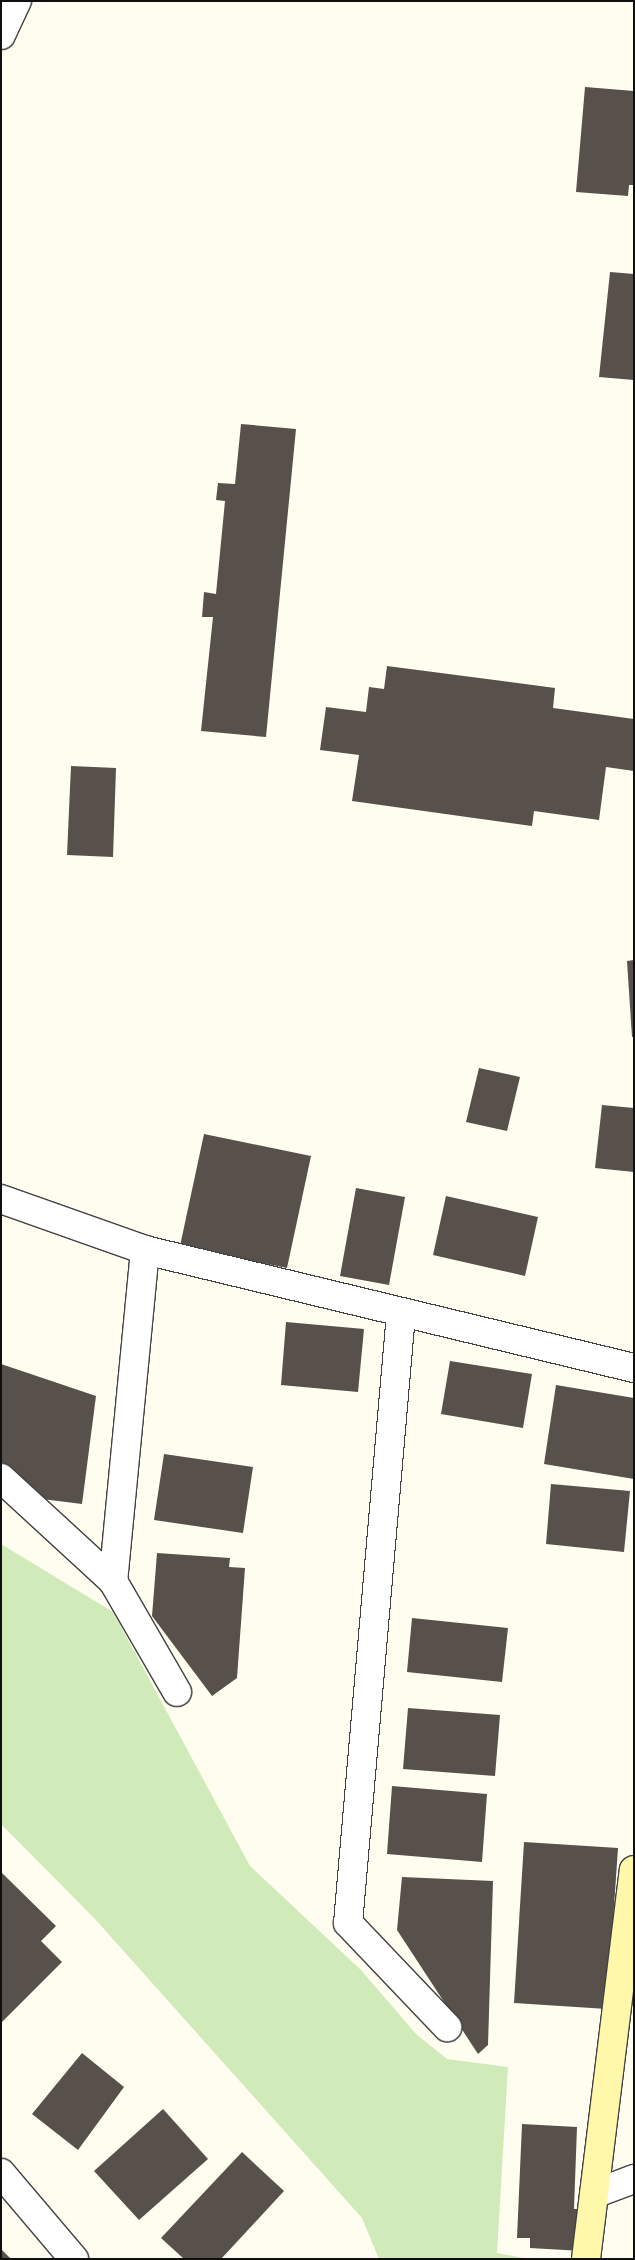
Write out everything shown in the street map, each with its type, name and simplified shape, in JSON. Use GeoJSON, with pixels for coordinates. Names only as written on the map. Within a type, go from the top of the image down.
{"type":"FeatureCollection","features":[{"type":"Feature","properties":{"kind":"street"},"geometry":{"type":"LineString","coordinates":[[1,35],[17,1]]}},
{"type":"Feature","properties":{"kind":"street"},"geometry":{"type":"LineString","coordinates":[[1,1199],[145,1250],[401,1314],[634,1368]]}},
{"type":"Feature","properties":{"kind":"street"},"geometry":{"type":"LineString","coordinates":[[113,1581],[145,1250]]}},
{"type":"Feature","properties":{"kind":"street"},"geometry":{"type":"LineString","coordinates":[[401,1314],[348,1923],[447,2027]]}},
{"type":"Feature","properties":{"kind":"street"},"geometry":{"type":"LineString","coordinates":[[1,1478],[113,1581],[177,1692]]}},
{"type":"Feature","properties":{"kind":"street"},"geometry":{"type":"LineString","coordinates":[[586,2259],[634,1873]]}},
{"type":"Feature","properties":{"kind":"street"},"geometry":{"type":"LineString","coordinates":[[1,2173],[74,2259]]}},
{"type":"Feature","properties":{"kind":"street"},"geometry":{"type":"LineString","coordinates":[[594,2194],[634,2179]]}},
{"type":"Feature","properties":{"kind":"green space"},"geometry":{"type":"Polygon","coordinates":[[[1,1544],[113,1612],[250,1866],[361,1970],[416,2034],[447,2059],[508,2067],[497,2253],[529,2259],[379,2259],[362,2218],[95,1919],[1,1824],[1,1544]]]}},
{"type":"Feature","properties":{"kind":"building"},"geometry":{"type":"Polygon","coordinates":[[[585,87],[634,91],[634,185],[629,185],[628,196],[576,192],[585,87]]]}},
{"type":"Feature","properties":{"kind":"building"},"geometry":{"type":"Polygon","coordinates":[[[610,272],[634,274],[634,380],[599,377],[610,272]]]}},
{"type":"Feature","properties":{"kind":"building"},"geometry":{"type":"Polygon","coordinates":[[[241,424],[296,429],[266,737],[201,731],[213,617],[202,617],[204,592],[216,594],[225,501],[216,500],[218,483],[235,484],[241,424]]]}},
{"type":"Feature","properties":{"kind":"building"},"geometry":{"type":"Polygon","coordinates":[[[387,666],[555,688],[553,708],[634,719],[634,771],[606,767],[599,820],[534,811],[532,826],[352,801],[359,755],[320,750],[326,707],[366,712],[369,687],[384,689],[387,666]]]}},
{"type":"Feature","properties":{"kind":"building"},"geometry":{"type":"Polygon","coordinates":[[[71,766],[116,768],[113,857],[67,855],[71,766]]]}},
{"type":"Feature","properties":{"kind":"building"},"geometry":{"type":"Polygon","coordinates":[[[634,960],[634,1037],[632,1037],[627,961],[634,960]]]}},
{"type":"Feature","properties":{"kind":"building"},"geometry":{"type":"Polygon","coordinates":[[[479,1068],[520,1077],[507,1131],[466,1122],[479,1068]]]}},
{"type":"Feature","properties":{"kind":"building"},"geometry":{"type":"Polygon","coordinates":[[[602,1105],[634,1108],[634,1172],[595,1168],[602,1105]]]}},
{"type":"Feature","properties":{"kind":"building"},"geometry":{"type":"Polygon","coordinates":[[[204,1134],[311,1156],[287,1268],[180,1246],[204,1134]]]}},
{"type":"Feature","properties":{"kind":"building"},"geometry":{"type":"Polygon","coordinates":[[[356,1188],[405,1197],[389,1285],[340,1276],[356,1188]]]}},
{"type":"Feature","properties":{"kind":"building"},"geometry":{"type":"Polygon","coordinates":[[[446,1196],[538,1217],[525,1276],[433,1255],[446,1196]]]}},
{"type":"Feature","properties":{"kind":"building"},"geometry":{"type":"Polygon","coordinates":[[[286,1322],[364,1329],[358,1392],[281,1385],[286,1322]]]}},
{"type":"Feature","properties":{"kind":"building"},"geometry":{"type":"Polygon","coordinates":[[[450,1361],[532,1374],[523,1428],[441,1414],[450,1361]]]}},
{"type":"Feature","properties":{"kind":"building"},"geometry":{"type":"Polygon","coordinates":[[[1,1364],[96,1396],[82,1504],[34,1498],[1,1470],[1,1364]]]}},
{"type":"Feature","properties":{"kind":"building"},"geometry":{"type":"Polygon","coordinates":[[[556,1385],[634,1398],[634,1479],[544,1464],[556,1385]]]}},
{"type":"Feature","properties":{"kind":"building"},"geometry":{"type":"Polygon","coordinates":[[[164,1454],[253,1467],[243,1533],[154,1520],[164,1454]]]}},
{"type":"Feature","properties":{"kind":"building"},"geometry":{"type":"Polygon","coordinates":[[[551,1484],[630,1491],[624,1552],[546,1544],[551,1484]]]}},
{"type":"Feature","properties":{"kind":"building"},"geometry":{"type":"Polygon","coordinates":[[[157,1553],[230,1558],[229,1567],[245,1568],[237,1678],[212,1696],[152,1616],[157,1553]]]}},
{"type":"Feature","properties":{"kind":"building"},"geometry":{"type":"Polygon","coordinates":[[[412,1618],[508,1628],[502,1682],[407,1672],[412,1618]]]}},
{"type":"Feature","properties":{"kind":"building"},"geometry":{"type":"Polygon","coordinates":[[[408,1708],[500,1715],[495,1776],[403,1769],[408,1708]]]}},
{"type":"Feature","properties":{"kind":"building"},"geometry":{"type":"Polygon","coordinates":[[[392,1786],[487,1794],[482,1862],[387,1854],[392,1786]]]}},
{"type":"Feature","properties":{"kind":"building"},"geometry":{"type":"Polygon","coordinates":[[[524,1842],[618,1848],[607,2009],[514,2003],[524,1842]]]}},
{"type":"Feature","properties":{"kind":"building"},"geometry":{"type":"Polygon","coordinates":[[[1,1872],[56,1926],[41,1941],[62,1962],[1,2023],[1,1872]]]}},
{"type":"Feature","properties":{"kind":"building"},"geometry":{"type":"Polygon","coordinates":[[[402,1877],[493,1881],[488,2045],[478,2054],[397,1930],[402,1877]]]}},
{"type":"Feature","properties":{"kind":"building"},"geometry":{"type":"Polygon","coordinates":[[[82,2053],[124,2087],[78,2150],[32,2114],[82,2053]]]}},
{"type":"Feature","properties":{"kind":"building"},"geometry":{"type":"Polygon","coordinates":[[[163,2109],[208,2159],[139,2220],[94,2171],[163,2109]]]}},
{"type":"Feature","properties":{"kind":"building"},"geometry":{"type":"Polygon","coordinates":[[[522,2124],[577,2127],[574,2209],[584,2209],[582,2251],[530,2248],[530,2238],[517,2238],[522,2124]]]}},
{"type":"Feature","properties":{"kind":"building"},"geometry":{"type":"Polygon","coordinates":[[[242,2152],[284,2191],[221,2259],[184,2259],[161,2238],[242,2152]]]}},
{"type":"Feature","properties":{"kind":"building"},"geometry":{"type":"Polygon","coordinates":[[[1,2249],[11,2259],[1,2259],[1,2249]]]}}]}
